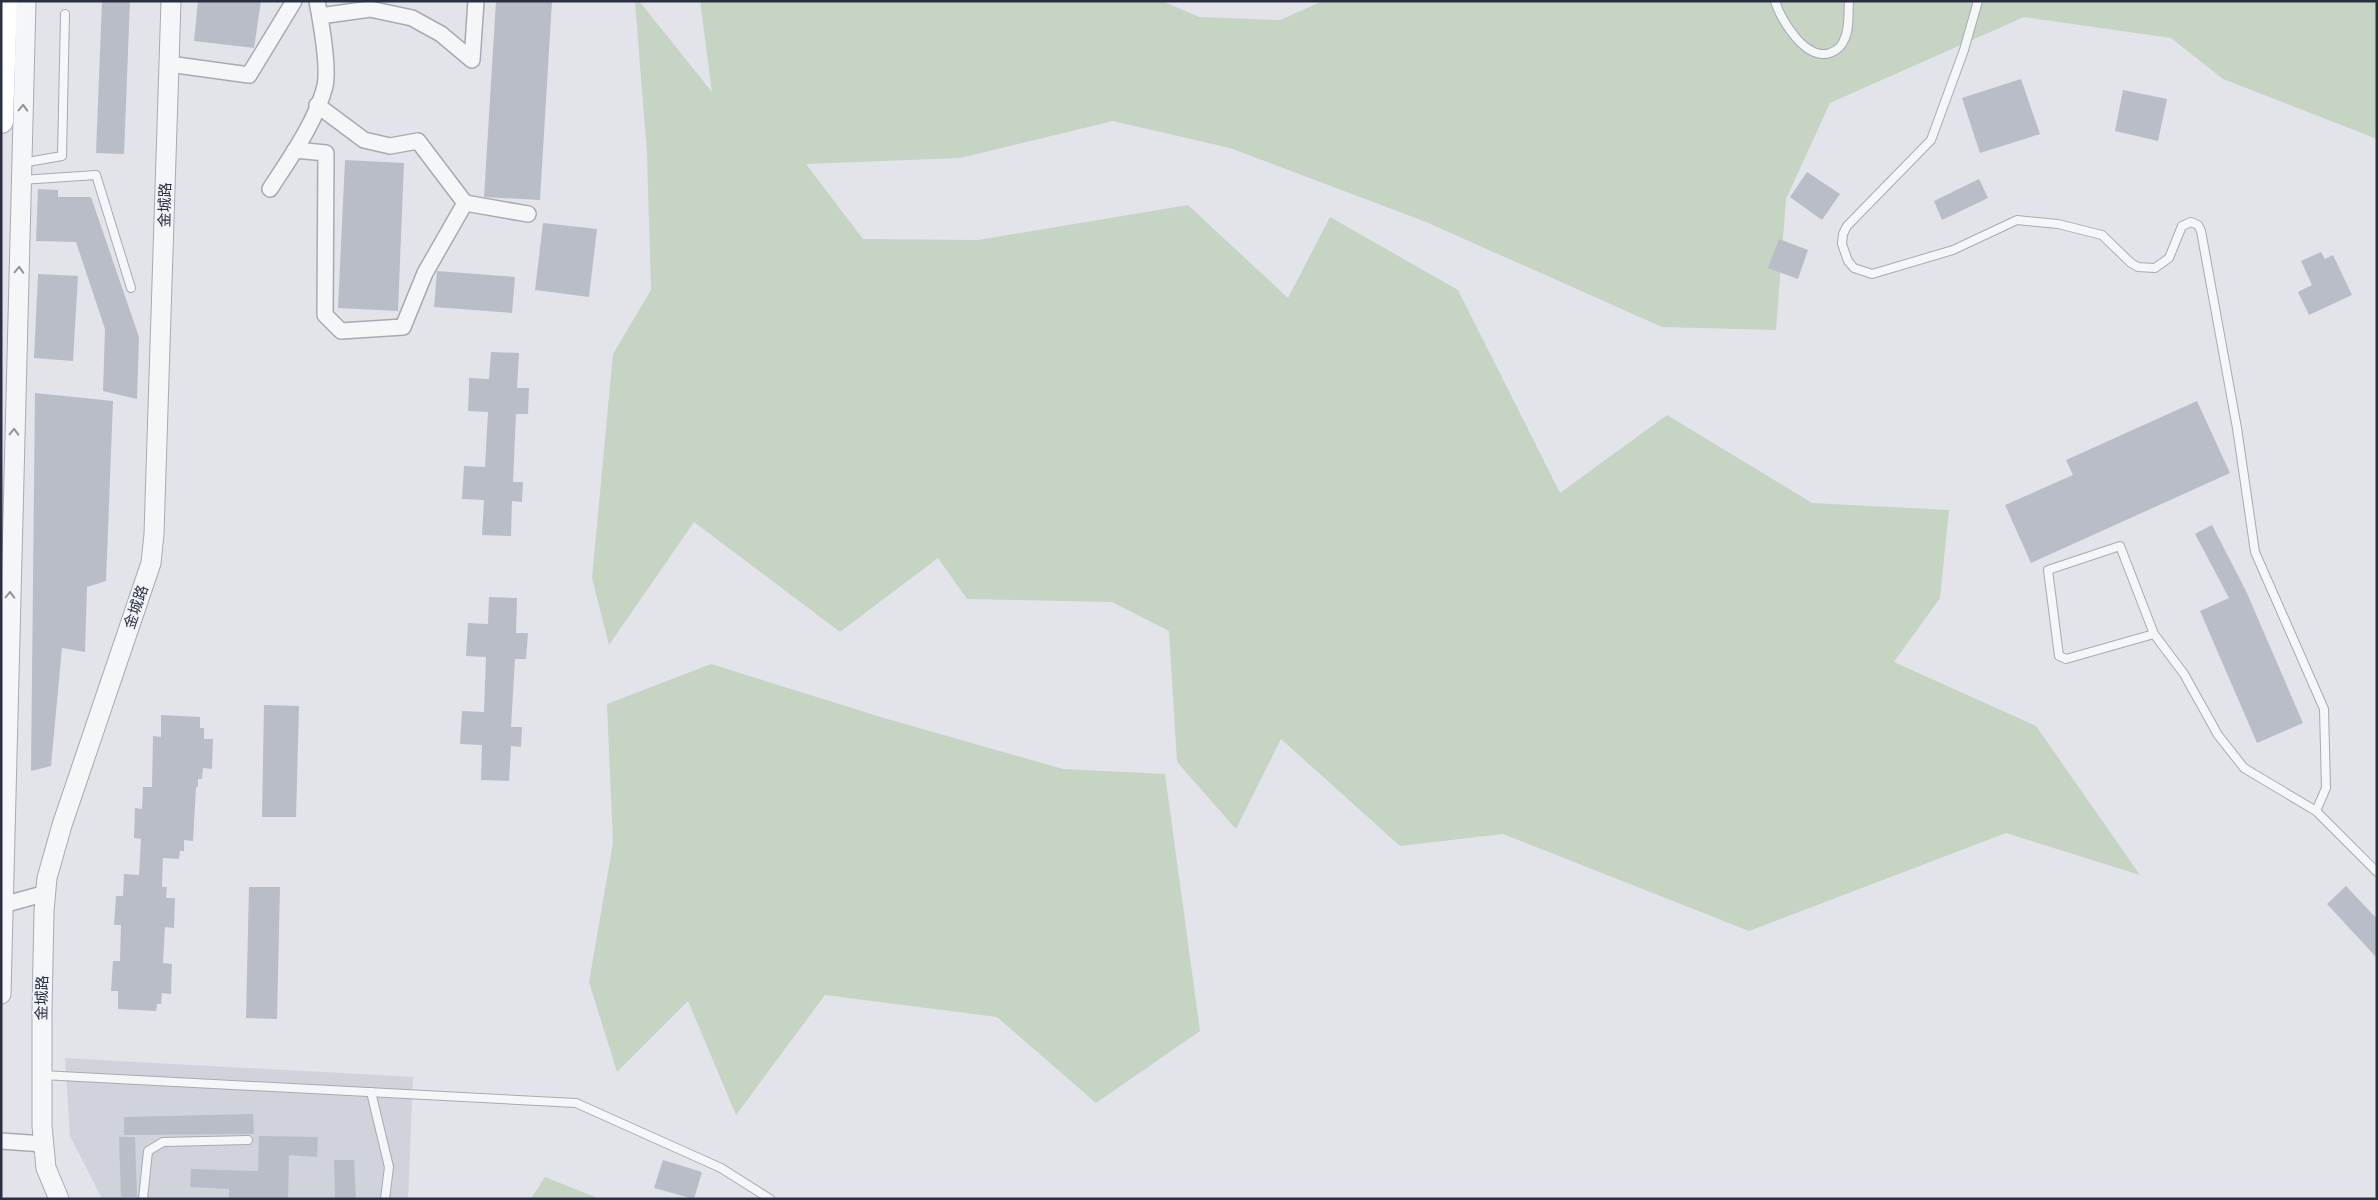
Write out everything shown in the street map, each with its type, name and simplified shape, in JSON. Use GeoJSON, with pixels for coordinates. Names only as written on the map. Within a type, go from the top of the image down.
{"type":"FeatureCollection","features":[{"type":"Feature","properties":{"kind":"main road"},"geometry":{"type":"LineString","coordinates":[[1,121],[5,1]]}},
{"type":"Feature","properties":{"kind":"street"},"geometry":{"type":"LineString","coordinates":[[1,994],[26,1]]}},
{"type":"Feature","properties":{"kind":"street","name":"金城路"},"geometry":{"type":"LineString","coordinates":[[59,1199],[46,1168],[44,1144],[42,1075],[46,893],[52,856],[151,563],[154,534],[163,294],[171,1]]}},
{"type":"Feature","properties":{"kind":"street"},"geometry":{"type":"LineString","coordinates":[[169,64],[249,75],[294,1]]}},
{"type":"Feature","properties":{"kind":"street"},"geometry":{"type":"LineString","coordinates":[[270,189],[305,134],[325,85],[323,36],[318,9],[370,9],[412,18],[440,34],[472,60],[476,1]]}},
{"type":"Feature","properties":{"kind":"street"},"geometry":{"type":"LineString","coordinates":[[317,106],[364,140],[390,146],[418,141],[464,204],[528,214]]}},
{"type":"Feature","properties":{"kind":"street"},"geometry":{"type":"LineString","coordinates":[[294,150],[326,153],[325,315],[341,331],[403,327],[425,273],[464,204]]}},
{"type":"Feature","properties":{"kind":"street"},"geometry":{"type":"LineString","coordinates":[[3,905],[46,893]]}},
{"type":"Feature","properties":{"kind":"street"},"geometry":{"type":"LineString","coordinates":[[1,1141],[44,1144]]}},
{"type":"Feature","properties":{"kind":"lane"},"geometry":{"type":"LineString","coordinates":[[1775,1],[1801,45],[1808,50],[1824,55],[1839,48],[1844,41],[1849,1]]}},
{"type":"Feature","properties":{"kind":"lane"},"geometry":{"type":"LineString","coordinates":[[1978,1],[1964,50],[1931,140],[1847,226],[1843,234],[1843,253],[1854,268],[1872,274],[1953,250],[2017,220],[2058,224],[2102,235],[2131,263],[2146,268],[2163,264],[2169,258],[2182,226],[2192,222],[2198,225],[2201,231],[2237,428],[2255,552],[2324,709],[2326,788],[2316,811]]}},
{"type":"Feature","properties":{"kind":"lane"},"geometry":{"type":"LineString","coordinates":[[21,172],[62,156],[65,14]]}},
{"type":"Feature","properties":{"kind":"lane"},"geometry":{"type":"LineString","coordinates":[[21,172],[96,175],[131,288]]}},
{"type":"Feature","properties":{"kind":"lane"},"geometry":{"type":"LineString","coordinates":[[2154,634],[2066,659],[2059,656],[2048,570],[2120,546],[2154,634],[2184,674],[2218,734],[2244,768],[2316,811],[2377,872]]}},
{"type":"Feature","properties":{"kind":"lane"},"geometry":{"type":"LineString","coordinates":[[42,1075],[576,1103],[721,1168],[770,1199]]}},
{"type":"Feature","properties":{"kind":"lane"},"geometry":{"type":"LineString","coordinates":[[371,1092],[389,1167],[385,1199]]}},
{"type":"Feature","properties":{"kind":"lane"},"geometry":{"type":"LineString","coordinates":[[143,1199],[148,1151],[164,1142],[248,1140]]}},
{"type":"Feature","properties":{"kind":"shaded area"},"geometry":{"type":"Polygon","coordinates":[[[65,1058],[413,1077],[408,1199],[102,1199],[70,1136],[65,1058]]]}},
{"type":"Feature","properties":{"kind":"green space"},"geometry":{"type":"Polygon","coordinates":[[[635,1],[639,1],[712,92],[700,1],[1162,1],[1199,17],[1280,20],[1323,1],[2377,1],[2377,139],[2223,79],[2171,38],[2024,17],[1830,103],[1786,199],[1776,330],[1662,327],[1426,222],[1230,148],[1113,121],[960,158],[806,164],[863,239],[978,240],[1188,205],[1288,298],[1330,217],[1458,290],[1560,493],[1667,415],[1812,503],[1949,510],[1940,598],[1894,662],[2036,726],[2140,875],[2006,833],[1749,931],[1503,834],[1400,846],[1281,739],[1236,829],[1177,762],[1169,631],[1112,602],[967,599],[938,558],[840,632],[694,522],[609,645],[592,578],[613,354],[651,290],[647,153],[635,1]]]}},
{"type":"Feature","properties":{"kind":"green space"},"geometry":{"type":"Polygon","coordinates":[[[711,664],[884,718],[1063,769],[1165,774],[1200,1031],[1096,1103],[997,1017],[825,995],[736,1115],[688,1001],[617,1072],[589,982],[613,843],[607,704],[711,664]]]}},
{"type":"Feature","properties":{"kind":"green space"},"geometry":{"type":"Polygon","coordinates":[[[545,1177],[600,1199],[531,1199],[545,1177]]]}},
{"type":"Feature","properties":{"kind":"building"},"geometry":{"type":"Polygon","coordinates":[[[102,1],[130,1],[124,154],[96,153],[102,1]]]}},
{"type":"Feature","properties":{"kind":"building"},"geometry":{"type":"Polygon","coordinates":[[[198,1],[261,1],[254,48],[194,41],[198,1]]]}},
{"type":"Feature","properties":{"kind":"building"},"geometry":{"type":"Polygon","coordinates":[[[496,1],[552,1],[540,200],[484,197],[496,1]]]}},
{"type":"Feature","properties":{"kind":"building"},"geometry":{"type":"Polygon","coordinates":[[[2021,79],[2040,134],[1980,153],[1962,98],[2021,79]]]}},
{"type":"Feature","properties":{"kind":"building"},"geometry":{"type":"Polygon","coordinates":[[[2123,90],[2167,99],[2158,141],[2115,131],[2123,90]]]}},
{"type":"Feature","properties":{"kind":"building"},"geometry":{"type":"Polygon","coordinates":[[[345,160],[404,163],[398,311],[338,308],[345,160]]]}},
{"type":"Feature","properties":{"kind":"building"},"geometry":{"type":"Polygon","coordinates":[[[1807,172],[1840,194],[1822,220],[1790,197],[1807,172]]]}},
{"type":"Feature","properties":{"kind":"building"},"geometry":{"type":"Polygon","coordinates":[[[1979,179],[1988,198],[1942,220],[1934,201],[1979,179]]]}},
{"type":"Feature","properties":{"kind":"building"},"geometry":{"type":"Polygon","coordinates":[[[38,189],[58,190],[58,197],[91,197],[139,337],[137,399],[103,391],[105,329],[76,242],[36,241],[38,189]]]}},
{"type":"Feature","properties":{"kind":"building"},"geometry":{"type":"Polygon","coordinates":[[[543,223],[597,229],[589,297],[535,290],[543,223]]]}},
{"type":"Feature","properties":{"kind":"building"},"geometry":{"type":"Polygon","coordinates":[[[1779,239],[1808,250],[1798,279],[1768,268],[1779,239]]]}},
{"type":"Feature","properties":{"kind":"building"},"geometry":{"type":"Polygon","coordinates":[[[2321,252],[2325,259],[2333,255],[2352,295],[2309,315],[2298,292],[2312,285],[2301,261],[2321,252]]]}},
{"type":"Feature","properties":{"kind":"building"},"geometry":{"type":"Polygon","coordinates":[[[437,271],[515,277],[512,313],[434,307],[437,271]]]}},
{"type":"Feature","properties":{"kind":"building"},"geometry":{"type":"Polygon","coordinates":[[[38,274],[78,276],[73,361],[34,358],[38,274]]]}},
{"type":"Feature","properties":{"kind":"building"},"geometry":{"type":"Polygon","coordinates":[[[491,352],[519,353],[517,388],[529,388],[528,414],[516,414],[513,482],[523,482],[522,502],[512,501],[511,536],[482,535],[484,500],[462,499],[464,466],[485,467],[488,412],[468,411],[469,378],[489,379],[491,352]]]}},
{"type":"Feature","properties":{"kind":"building"},"geometry":{"type":"Polygon","coordinates":[[[35,393],[113,401],[106,581],[87,587],[85,652],[62,648],[51,766],[31,771],[35,393]]]}},
{"type":"Feature","properties":{"kind":"building"},"geometry":{"type":"Polygon","coordinates":[[[2197,401],[2230,473],[2031,563],[2005,505],[2073,475],[2066,460],[2197,401]]]}},
{"type":"Feature","properties":{"kind":"building"},"geometry":{"type":"Polygon","coordinates":[[[2212,525],[2246,591],[2303,723],[2257,743],[2200,611],[2229,598],[2195,534],[2212,525]]]}},
{"type":"Feature","properties":{"kind":"building"},"geometry":{"type":"Polygon","coordinates":[[[489,597],[517,598],[516,633],[528,633],[526,659],[515,659],[511,727],[522,727],[521,747],[511,746],[509,781],[481,780],[482,745],[460,744],[462,711],[484,712],[486,657],[466,656],[468,623],[488,624],[489,597]]]}},
{"type":"Feature","properties":{"kind":"building"},"geometry":{"type":"Polygon","coordinates":[[[264,705],[299,706],[296,817],[262,817],[264,705]]]}},
{"type":"Feature","properties":{"kind":"building"},"geometry":{"type":"Polygon","coordinates":[[[161,715],[200,717],[200,728],[204,728],[204,739],[213,739],[212,769],[203,768],[202,779],[198,779],[193,841],[184,840],[184,851],[180,851],[179,859],[163,858],[162,887],[167,887],[166,898],[175,898],[174,928],[165,927],[163,963],[172,964],[171,994],[162,993],[161,1004],[157,1004],[156,1011],[118,1009],[118,991],[111,991],[113,961],[120,961],[121,925],[114,925],[116,896],[123,896],[124,874],[139,875],[141,839],[134,838],[135,808],[142,809],[143,787],[152,787],[153,736],[161,737],[161,715]]]}},
{"type":"Feature","properties":{"kind":"building"},"geometry":{"type":"Polygon","coordinates":[[[2346,886],[2377,919],[2377,958],[2327,904],[2346,886]]]}},
{"type":"Feature","properties":{"kind":"building"},"geometry":{"type":"Polygon","coordinates":[[[249,887],[280,887],[277,1019],[246,1018],[249,887]]]}},
{"type":"Feature","properties":{"kind":"building"},"geometry":{"type":"Polygon","coordinates":[[[253,1114],[254,1134],[124,1135],[124,1117],[253,1114]]]}},
{"type":"Feature","properties":{"kind":"building"},"geometry":{"type":"Polygon","coordinates":[[[259,1136],[318,1137],[317,1157],[289,1155],[288,1199],[229,1199],[229,1189],[190,1187],[191,1169],[258,1171],[259,1136]]]}},
{"type":"Feature","properties":{"kind":"building"},"geometry":{"type":"Polygon","coordinates":[[[119,1137],[135,1137],[137,1197],[121,1197],[119,1137]]]}},
{"type":"Feature","properties":{"kind":"building"},"geometry":{"type":"Polygon","coordinates":[[[334,1160],[354,1160],[356,1199],[335,1199],[334,1160]]]}},
{"type":"Feature","properties":{"kind":"building"},"geometry":{"type":"Polygon","coordinates":[[[663,1160],[702,1172],[694,1199],[654,1188],[663,1160]]]}}]}
